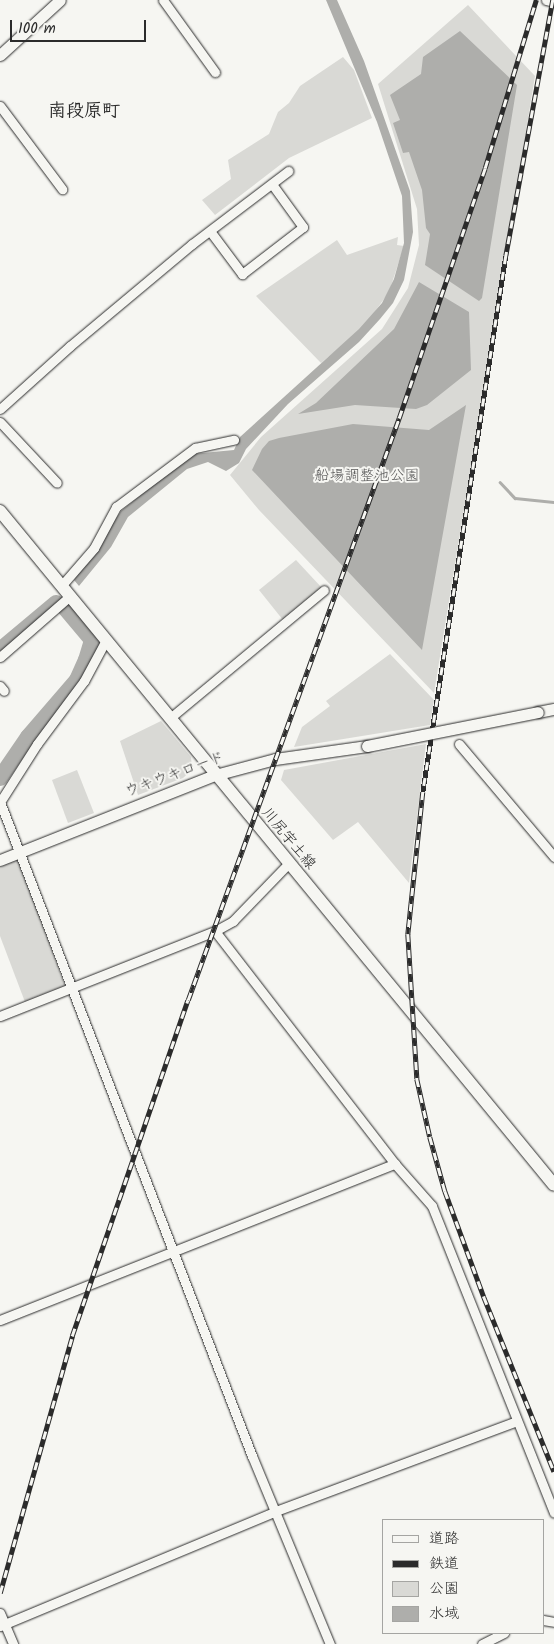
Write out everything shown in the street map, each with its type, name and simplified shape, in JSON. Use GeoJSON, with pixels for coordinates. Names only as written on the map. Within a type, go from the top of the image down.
{"type":"FeatureCollection","features":[{"type":"Feature","properties":{"kind":"main road","name":"川尻宇土線"},"geometry":{"type":"LineString","coordinates":[[0,511],[288,864],[554,1185]]}},
{"type":"Feature","properties":{"kind":"street"},"geometry":{"type":"LineString","coordinates":[[0,55],[60,0]]}},
{"type":"Feature","properties":{"kind":"street"},"geometry":{"type":"LineString","coordinates":[[163,0],[215,72]]}},
{"type":"Feature","properties":{"kind":"street"},"geometry":{"type":"LineString","coordinates":[[546,0],[554,2]]}},
{"type":"Feature","properties":{"kind":"street"},"geometry":{"type":"LineString","coordinates":[[0,106],[62,189]]}},
{"type":"Feature","properties":{"kind":"street"},"geometry":{"type":"LineString","coordinates":[[0,409],[70,346],[210,231],[288,172]]}},
{"type":"Feature","properties":{"kind":"street"},"geometry":{"type":"LineString","coordinates":[[210,231],[242,274],[303,227],[272,184]]}},
{"type":"Feature","properties":{"kind":"street"},"geometry":{"type":"LineString","coordinates":[[0,422],[57,483]]}},
{"type":"Feature","properties":{"kind":"street"},"geometry":{"type":"LineString","coordinates":[[62,585],[94,548],[116,507],[194,448],[234,440]]}},
{"type":"Feature","properties":{"kind":"street"},"geometry":{"type":"LineString","coordinates":[[170,718],[324,590]]}},
{"type":"Feature","properties":{"kind":"street"},"geometry":{"type":"LineString","coordinates":[[0,657],[70,596]]}},
{"type":"Feature","properties":{"kind":"street"},"geometry":{"type":"LineString","coordinates":[[106,640],[84,681],[37,744],[0,802],[70,988],[330,1644]]}},
{"type":"Feature","properties":{"kind":"street","name":"ウキウキロード"},"geometry":{"type":"LineString","coordinates":[[0,860],[215,775],[275,759],[367,746],[554,709]]}},
{"type":"Feature","properties":{"kind":"street"},"geometry":{"type":"LineString","coordinates":[[459,744],[554,857]]}},
{"type":"Feature","properties":{"kind":"street"},"geometry":{"type":"LineString","coordinates":[[0,1016],[215,931],[233,921],[288,864]]}},
{"type":"Feature","properties":{"kind":"street"},"geometry":{"type":"LineString","coordinates":[[215,931],[395,1164],[432,1206],[554,1513]]}},
{"type":"Feature","properties":{"kind":"street"},"geometry":{"type":"LineString","coordinates":[[0,1320],[395,1164]]}},
{"type":"Feature","properties":{"kind":"street"},"geometry":{"type":"LineString","coordinates":[[2,1625],[276,1511],[517,1421]]}},
{"type":"Feature","properties":{"kind":"street"},"geometry":{"type":"LineString","coordinates":[[0,1613],[2,1625],[12,1644]]}},
{"type":"Feature","properties":{"kind":"street"},"geometry":{"type":"LineString","coordinates":[[482,1644],[502,1634]]}},
{"type":"Feature","properties":{"kind":"green space","name":"船場調整池公園"},"geometry":{"type":"Polygon","coordinates":[[[468,5],[535,76],[434,693],[259,510],[230,475],[261,437],[382,329],[408,288],[419,245],[417,209],[378,84],[468,5]]]}},
{"type":"Feature","properties":{"kind":"green space"},"geometry":{"type":"Polygon","coordinates":[[[343,57],[354,70],[372,118],[289,158],[215,215],[202,200],[231,179],[228,160],[269,134],[278,112],[289,103],[300,86],[343,57]]]}},
{"type":"Feature","properties":{"kind":"green space"},"geometry":{"type":"Polygon","coordinates":[[[398,237],[397,245],[404,246],[389,292],[363,328],[321,363],[256,296],[337,240],[347,255],[398,237]]]}},
{"type":"Feature","properties":{"kind":"green space"},"geometry":{"type":"Polygon","coordinates":[[[296,560],[322,588],[283,620],[259,590],[296,560]]]}},
{"type":"Feature","properties":{"kind":"green space"},"geometry":{"type":"Polygon","coordinates":[[[390,654],[434,700],[430,725],[294,747],[302,727],[330,706],[326,701],[390,654]]]}},
{"type":"Feature","properties":{"kind":"green space"},"geometry":{"type":"Polygon","coordinates":[[[161,721],[191,757],[192,770],[183,778],[138,795],[120,741],[161,721]]]}},
{"type":"Feature","properties":{"kind":"green space"},"geometry":{"type":"Polygon","coordinates":[[[426,744],[409,883],[358,822],[333,840],[281,780],[284,770],[426,744]]]}},
{"type":"Feature","properties":{"kind":"green space"},"geometry":{"type":"Polygon","coordinates":[[[77,770],[94,813],[68,823],[52,780],[77,770]]]}},
{"type":"Feature","properties":{"kind":"green space"},"geometry":{"type":"Polygon","coordinates":[[[18,856],[65,986],[25,1002],[0,936],[0,864],[18,856]]]}},
{"type":"Feature","properties":{"kind":"water"},"geometry":{"type":"Polygon","coordinates":[[[326,0],[337,0],[364,61],[410,191],[413,232],[404,280],[393,303],[380,319],[359,342],[288,404],[246,449],[239,463],[226,471],[208,462],[187,469],[128,517],[111,547],[79,586],[74,580],[121,511],[192,454],[234,450],[240,437],[359,329],[382,303],[394,279],[404,243],[402,196],[377,122],[326,0]]]}},
{"type":"Feature","properties":{"kind":"water"},"geometry":{"type":"Polygon","coordinates":[[[460,31],[517,85],[482,298],[479,301],[425,265],[430,234],[426,228],[422,190],[409,152],[403,153],[393,123],[400,120],[390,95],[421,74],[423,57],[460,31]]]}},
{"type":"Feature","properties":{"kind":"water"},"geometry":{"type":"Polygon","coordinates":[[[419,282],[469,312],[471,370],[427,405],[416,409],[355,405],[298,414],[316,403],[394,329],[419,282]]]}},
{"type":"Feature","properties":{"kind":"water"},"geometry":{"type":"Polygon","coordinates":[[[466,405],[422,650],[252,470],[262,449],[269,441],[353,424],[429,430],[466,405]]]}},
{"type":"Feature","properties":{"kind":"waterway"},"geometry":{"type":"LineString","coordinates":[[500,482],[515,498],[554,502]]}},
{"type":"Feature","properties":{"kind":"waterway"},"geometry":{"type":"LineString","coordinates":[[0,650],[56,603]]}},
{"type":"Feature","properties":{"kind":"waterway"},"geometry":{"type":"LineString","coordinates":[[0,778],[28,737],[77,680],[86,660],[92,640],[65,608]]}},
{"type":"Feature","properties":{"kind":"railway"},"geometry":{"type":"LineString","coordinates":[[0,1593],[72,1336],[188,1000],[399,418],[485,168],[536,0]]}},
{"type":"Feature","properties":{"kind":"railway"},"geometry":{"type":"LineString","coordinates":[[553,0],[506,256],[423,792],[408,934],[417,1079],[430,1137],[445,1191],[484,1297],[554,1471]]}},
{"type":"Feature","properties":{"kind":"district","name":"南段原町"},"geometry":{"type":"Point","coordinates":[84,112]}}]}
